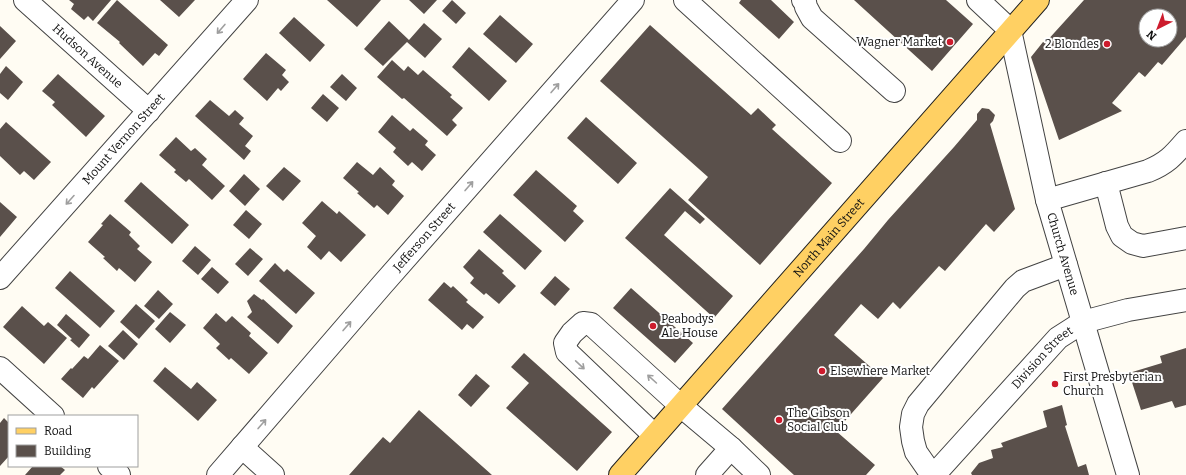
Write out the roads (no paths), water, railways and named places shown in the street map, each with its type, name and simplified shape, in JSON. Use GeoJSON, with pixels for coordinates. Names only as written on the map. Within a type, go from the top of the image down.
{"type":"FeatureCollection","features":[{"type":"Feature","properties":{"kind":"main road","name":"North Main Street"},"geometry":{"type":"LineString","coordinates":[[620,475],[1010,30],[1038,0]]}},
{"type":"Feature","properties":{"kind":"street","name":"Hudson Avenue"},"geometry":{"type":"LineString","coordinates":[[26,0],[149,111]]}},
{"type":"Feature","properties":{"kind":"street","name":"Mount Vernon Street"},"geometry":{"type":"LineString","coordinates":[[0,278],[247,0]]}},
{"type":"Feature","properties":{"kind":"street","name":"Jefferson Street"},"geometry":{"type":"LineString","coordinates":[[218,475],[382,285],[633,0]]}},
{"type":"Feature","properties":{"kind":"street"},"geometry":{"type":"LineString","coordinates":[[685,0],[840,141]]}},
{"type":"Feature","properties":{"kind":"street"},"geometry":{"type":"LineString","coordinates":[[978,0],[1010,30]]}},
{"type":"Feature","properties":{"kind":"street"},"geometry":{"type":"LineString","coordinates":[[805,1],[806,8],[812,18],[894,91]]}},
{"type":"Feature","properties":{"kind":"street","name":"Church Avenue"},"geometry":{"type":"LineString","coordinates":[[1010,30],[1047,200],[1128,475]]}},
{"type":"Feature","properties":{"kind":"street"},"geometry":{"type":"LineString","coordinates":[[1047,200],[1148,171],[1161,165],[1173,156],[1186,141]]}},
{"type":"Feature","properties":{"kind":"street"},"geometry":{"type":"LineString","coordinates":[[1106,183],[1122,236],[1132,243],[1142,246],[1186,238]]}},
{"type":"Feature","properties":{"kind":"street"},"geometry":{"type":"LineString","coordinates":[[933,475],[916,452],[913,442],[911,427],[912,414],[918,404],[1015,288],[1023,281],[1066,265]]}},
{"type":"Feature","properties":{"kind":"street","name":"Division Street"},"geometry":{"type":"LineString","coordinates":[[933,475],[1058,338],[1083,322],[1128,310],[1186,300]]}},
{"type":"Feature","properties":{"kind":"street"},"geometry":{"type":"LineString","coordinates":[[654,435],[567,352],[565,343],[572,333],[583,323],[591,324],[759,475]]}},
{"type":"Feature","properties":{"kind":"street"},"geometry":{"type":"LineString","coordinates":[[0,368],[52,415]]}},
{"type":"Feature","properties":{"kind":"street"},"geometry":{"type":"LineString","coordinates":[[242,447],[273,475]]}},
{"type":"Feature","properties":{"kind":"street"},"geometry":{"type":"LineString","coordinates":[[707,475],[730,448]]}},
{"type":"Feature","properties":{"kind":"street"},"geometry":{"type":"LineString","coordinates":[[110,467],[119,475]]}},
{"type":"Feature","properties":{"kind":"place","name":"Wagner Market"},"geometry":{"type":"Point","coordinates":[950,42]}},
{"type":"Feature","properties":{"kind":"place","name":"2 Blondes"},"geometry":{"type":"Point","coordinates":[1107,44]}},
{"type":"Feature","properties":{"kind":"place","name":"Peabodys Ale House"},"geometry":{"type":"Point","coordinates":[653,326]}},
{"type":"Feature","properties":{"kind":"place","name":"Elsewhere Market"},"geometry":{"type":"Point","coordinates":[822,371]}},
{"type":"Feature","properties":{"kind":"place","name":"First Presbyterian Church"},"geometry":{"type":"Point","coordinates":[1055,384]}},
{"type":"Feature","properties":{"kind":"place","name":"The Gibson Social Club"},"geometry":{"type":"Point","coordinates":[779,420]}}]}
